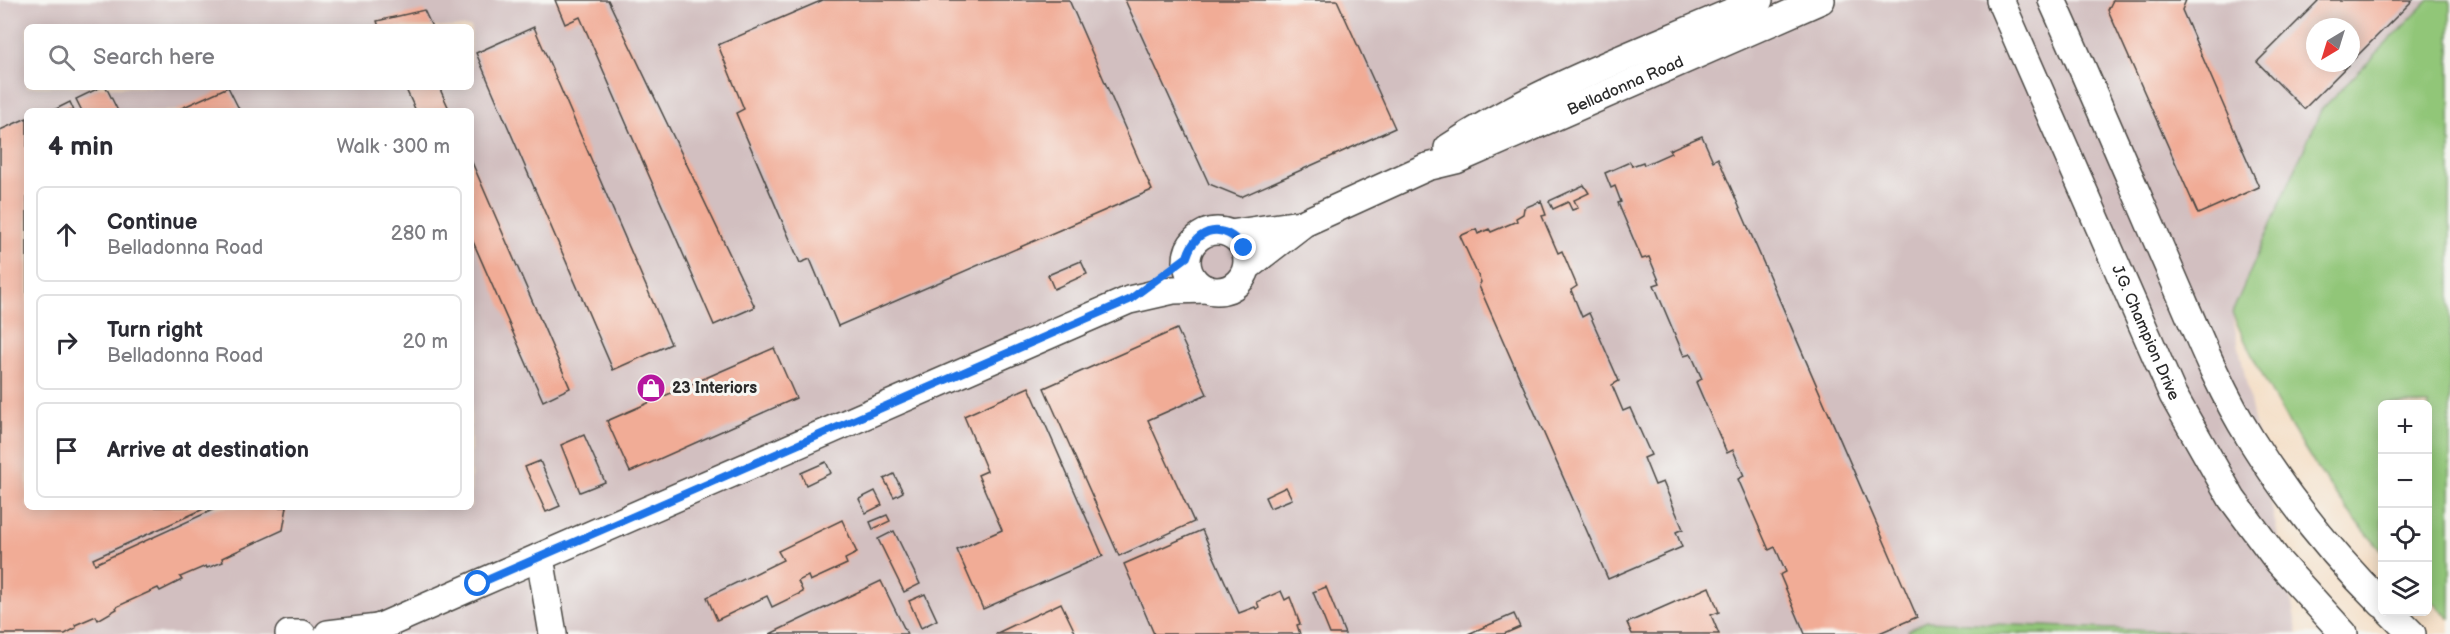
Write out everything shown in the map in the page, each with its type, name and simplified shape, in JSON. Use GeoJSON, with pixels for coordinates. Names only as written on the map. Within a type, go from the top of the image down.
{"type":"FeatureCollection","features":[{"type":"Feature","properties":{"kind":"street","name":"Belladonna Road"},"geometry":{"type":"LineString","coordinates":[[1427,167],[1449,147],[1512,111],[1621,58],[1759,0]]}},
{"type":"Feature","properties":{"kind":"street","name":"Belladonna Road"},"geometry":{"type":"LineString","coordinates":[[328,634],[374,631],[1129,300],[1173,290],[1226,290],[1242,277],[1246,267],[1305,223],[1427,167],[1476,152],[1821,0]]}},
{"type":"Feature","properties":{"kind":"street"},"geometry":{"type":"LineString","coordinates":[[1978,0],[2025,57]]}},
{"type":"Feature","properties":{"kind":"street","name":"J.G. Champion Drive"},"geometry":{"type":"LineString","coordinates":[[2000,0],[2173,395],[2203,451],[2232,498],[2278,561],[2344,634]]}},
{"type":"Feature","properties":{"kind":"street"},"geometry":{"type":"LineString","coordinates":[[2052,0],[2202,342],[2249,436],[2275,477],[2337,559],[2378,600]]}},
{"type":"Feature","properties":{"kind":"street"},"geometry":{"type":"LineString","coordinates":[[2060,0],[2070,39]]}},
{"type":"Feature","properties":{"kind":"street","name":"Belladonna Road"},"geometry":{"type":"LineString","coordinates":[[1129,300],[1187,257],[1190,247],[1203,234],[1212,231],[1230,234],[1305,223]]}},
{"type":"Feature","properties":{"kind":"street"},"geometry":{"type":"LineString","coordinates":[[1230,234],[1244,248],[1246,267]]}},
{"type":"Feature","properties":{"kind":"street"},"geometry":{"type":"LineString","coordinates":[[1187,257],[1191,276],[1197,284],[1206,289]]}},
{"type":"Feature","properties":{"kind":"street"},"geometry":{"type":"LineString","coordinates":[[538,558],[542,568],[553,634]]}},
{"type":"Feature","properties":{"kind":"street"},"geometry":{"type":"LineString","coordinates":[[2394,616],[2412,634]]}},
{"type":"Feature","properties":{"kind":"street"},"geometry":{"type":"LineString","coordinates":[[289,634],[302,634]]}},
{"type":"Feature","properties":{"kind":"shaded area"},"geometry":{"type":"Polygon","coordinates":[[[0,0],[2429,0],[2360,70],[2360,18],[2306,18],[2306,72],[2358,72],[2321,110],[2232,313],[2298,634],[2225,634],[1927,621],[1908,630],[1909,634],[0,634],[0,0]]]}},
{"type":"Feature","properties":{"kind":"green space"},"geometry":{"type":"Polygon","coordinates":[[[2429,0],[2450,0],[2450,618],[2432,602],[2432,400],[2378,400],[2378,546],[2337,496],[2298,438],[2263,377],[2232,313],[2321,110],[2429,0]]]}},
{"type":"Feature","properties":{"kind":"green space"},"geometry":{"type":"Polygon","coordinates":[[[1927,621],[2225,634],[1909,634],[1908,630],[1927,621]]]}},
{"type":"Feature","properties":{"kind":"building"},"geometry":{"type":"Polygon","coordinates":[[[555,0],[608,0],[755,307],[714,325],[580,17],[565,24],[555,0]]]}},
{"type":"Feature","properties":{"kind":"building"},"geometry":{"type":"Polygon","coordinates":[[[823,0],[1069,0],[1152,190],[838,326],[810,259],[800,263],[736,113],[744,109],[718,45],[823,0]]]}},
{"type":"Feature","properties":{"kind":"building"},"geometry":{"type":"Polygon","coordinates":[[[1125,0],[1337,0],[1395,128],[1241,197],[1209,184],[1125,0]]]}},
{"type":"Feature","properties":{"kind":"building"},"geometry":{"type":"Polygon","coordinates":[[[2113,0],[2186,0],[2182,10],[2259,187],[2198,214],[2108,10],[2113,0]]]}},
{"type":"Feature","properties":{"kind":"building"},"geometry":{"type":"Polygon","coordinates":[[[2319,0],[2413,0],[2360,53],[2360,18],[2306,18],[2306,72],[2341,72],[2304,109],[2257,62],[2319,0]]]}},
{"type":"Feature","properties":{"kind":"building"},"geometry":{"type":"Polygon","coordinates":[[[424,10],[431,24],[378,24],[377,21],[424,10]]]}},
{"type":"Feature","properties":{"kind":"building"},"geometry":{"type":"Polygon","coordinates":[[[534,27],[671,344],[613,370],[476,53],[534,27]]]}},
{"type":"Feature","properties":{"kind":"building"},"geometry":{"type":"Polygon","coordinates":[[[95,90],[108,90],[116,108],[80,108],[76,99],[95,90]]]}},
{"type":"Feature","properties":{"kind":"building"},"geometry":{"type":"Polygon","coordinates":[[[221,90],[230,90],[238,108],[182,108],[221,90]]]}},
{"type":"Feature","properties":{"kind":"building"},"geometry":{"type":"Polygon","coordinates":[[[406,90],[440,90],[449,108],[415,108],[406,90]]]}},
{"type":"Feature","properties":{"kind":"building"},"geometry":{"type":"Polygon","coordinates":[[[70,102],[73,108],[58,108],[70,102]]]}},
{"type":"Feature","properties":{"kind":"building"},"geometry":{"type":"Polygon","coordinates":[[[24,119],[24,510],[201,510],[93,559],[95,564],[212,510],[286,510],[283,530],[222,558],[223,562],[207,568],[206,566],[180,577],[182,580],[160,591],[158,588],[116,607],[117,609],[98,620],[96,616],[75,625],[76,628],[65,634],[0,634],[0,130],[24,119]]]}},
{"type":"Feature","properties":{"kind":"building"},"geometry":{"type":"Polygon","coordinates":[[[1702,136],[1713,161],[1718,158],[1917,617],[1877,634],[1805,634],[1780,575],[1786,572],[1775,547],[1769,550],[1738,479],[1744,476],[1733,450],[1727,453],[1696,382],[1702,379],[1691,354],[1684,356],[1654,285],[1660,283],[1649,257],[1642,259],[1618,203],[1621,202],[1615,186],[1611,188],[1605,173],[1630,162],[1632,166],[1643,162],[1644,165],[1671,153],[1669,150],[1702,136]]]}},
{"type":"Feature","properties":{"kind":"building"},"geometry":{"type":"Polygon","coordinates":[[[474,167],[570,388],[543,401],[474,244],[474,167]]]}},
{"type":"Feature","properties":{"kind":"building"},"geometry":{"type":"Polygon","coordinates":[[[1584,185],[1589,193],[1574,200],[1578,208],[1572,210],[1568,202],[1553,209],[1549,201],[1584,185]]]}},
{"type":"Feature","properties":{"kind":"building"},"geometry":{"type":"Polygon","coordinates":[[[1541,201],[1546,215],[1542,216],[1558,253],[1562,251],[1577,286],[1571,290],[1582,317],[1589,313],[1619,381],[1612,385],[1623,411],[1630,408],[1651,455],[1644,458],[1655,485],[1663,482],[1683,529],[1676,532],[1682,547],[1608,579],[1479,286],[1481,282],[1460,236],[1476,229],[1478,234],[1489,229],[1491,232],[1517,221],[1516,218],[1523,214],[1524,208],[1541,201]]]}},
{"type":"Feature","properties":{"kind":"building"},"geometry":{"type":"Polygon","coordinates":[[[1081,261],[1087,274],[1054,289],[1048,275],[1081,261]]]}},
{"type":"Feature","properties":{"kind":"building"},"geometry":{"type":"Polygon","coordinates":[[[1177,329],[1207,394],[1148,420],[1194,522],[1119,556],[1044,388],[1177,329]]]}},
{"type":"Feature","properties":{"kind":"building"},"geometry":{"type":"Polygon","coordinates":[[[774,348],[796,398],[630,472],[607,421],[774,348]]]}},
{"type":"Feature","properties":{"kind":"building"},"geometry":{"type":"Polygon","coordinates":[[[1029,387],[1103,556],[983,609],[957,550],[1002,530],[978,475],[987,471],[964,416],[1029,387]]]}},
{"type":"Feature","properties":{"kind":"building"},"geometry":{"type":"Polygon","coordinates":[[[584,435],[605,482],[580,492],[561,445],[584,435]]]}},
{"type":"Feature","properties":{"kind":"building"},"geometry":{"type":"Polygon","coordinates":[[[540,461],[560,506],[546,512],[525,467],[540,461]]]}},
{"type":"Feature","properties":{"kind":"building"},"geometry":{"type":"Polygon","coordinates":[[[826,462],[831,473],[806,485],[801,473],[826,462]]]}},
{"type":"Feature","properties":{"kind":"building"},"geometry":{"type":"Polygon","coordinates":[[[894,474],[903,492],[894,497],[884,479],[894,474]]]}},
{"type":"Feature","properties":{"kind":"building"},"geometry":{"type":"Polygon","coordinates":[[[1286,487],[1292,499],[1270,508],[1265,497],[1286,487]]]}},
{"type":"Feature","properties":{"kind":"building"},"geometry":{"type":"Polygon","coordinates":[[[875,491],[882,505],[866,513],[859,499],[875,491]]]}},
{"type":"Feature","properties":{"kind":"building"},"geometry":{"type":"Polygon","coordinates":[[[887,515],[890,521],[873,529],[870,522],[887,515]]]}},
{"type":"Feature","properties":{"kind":"building"},"geometry":{"type":"Polygon","coordinates":[[[842,520],[857,553],[845,559],[847,564],[810,581],[808,576],[798,581],[803,592],[772,607],[767,596],[717,620],[707,597],[783,560],[778,551],[842,520]]]}},
{"type":"Feature","properties":{"kind":"building"},"geometry":{"type":"Polygon","coordinates":[[[1202,530],[1239,613],[1255,607],[1256,609],[1259,607],[1257,602],[1281,591],[1285,600],[1290,597],[1300,624],[1297,625],[1300,634],[1154,634],[1124,564],[1202,530]]]}},
{"type":"Feature","properties":{"kind":"building"},"geometry":{"type":"Polygon","coordinates":[[[894,531],[920,584],[904,592],[878,539],[894,531]]]}},
{"type":"Feature","properties":{"kind":"building"},"geometry":{"type":"Polygon","coordinates":[[[881,581],[907,634],[770,634],[881,581]]]}},
{"type":"Feature","properties":{"kind":"building"},"geometry":{"type":"Polygon","coordinates":[[[1326,587],[1345,634],[1330,634],[1313,592],[1326,587]]]}},
{"type":"Feature","properties":{"kind":"building"},"geometry":{"type":"Polygon","coordinates":[[[1709,587],[1719,612],[1711,615],[1719,634],[1632,634],[1627,623],[1709,587]]]}},
{"type":"Feature","properties":{"kind":"building"},"geometry":{"type":"Polygon","coordinates":[[[925,594],[937,620],[921,628],[909,601],[925,594]]]}},
{"type":"Feature","properties":{"kind":"building"},"geometry":{"type":"Polygon","coordinates":[[[1061,603],[1076,634],[995,634],[1061,603]]]}},
{"type":"Feature","properties":{"kind":"building"},"geometry":{"type":"Polygon","coordinates":[[[1514,614],[1520,627],[1504,634],[1468,634],[1514,614]]]}},
{"type":"Feature","properties":{"kind":"place","name":"23 Interiors"},"geometry":{"type":"Point","coordinates":[651,388]}},
{"type":"Feature","properties":{"kind":"route"},"geometry":{"type":"LineString","coordinates":[[478,584],[1129,300],[1187,257],[1190,247],[1203,234],[1212,231],[1230,234],[1239,240],[1244,248]]}}]}
